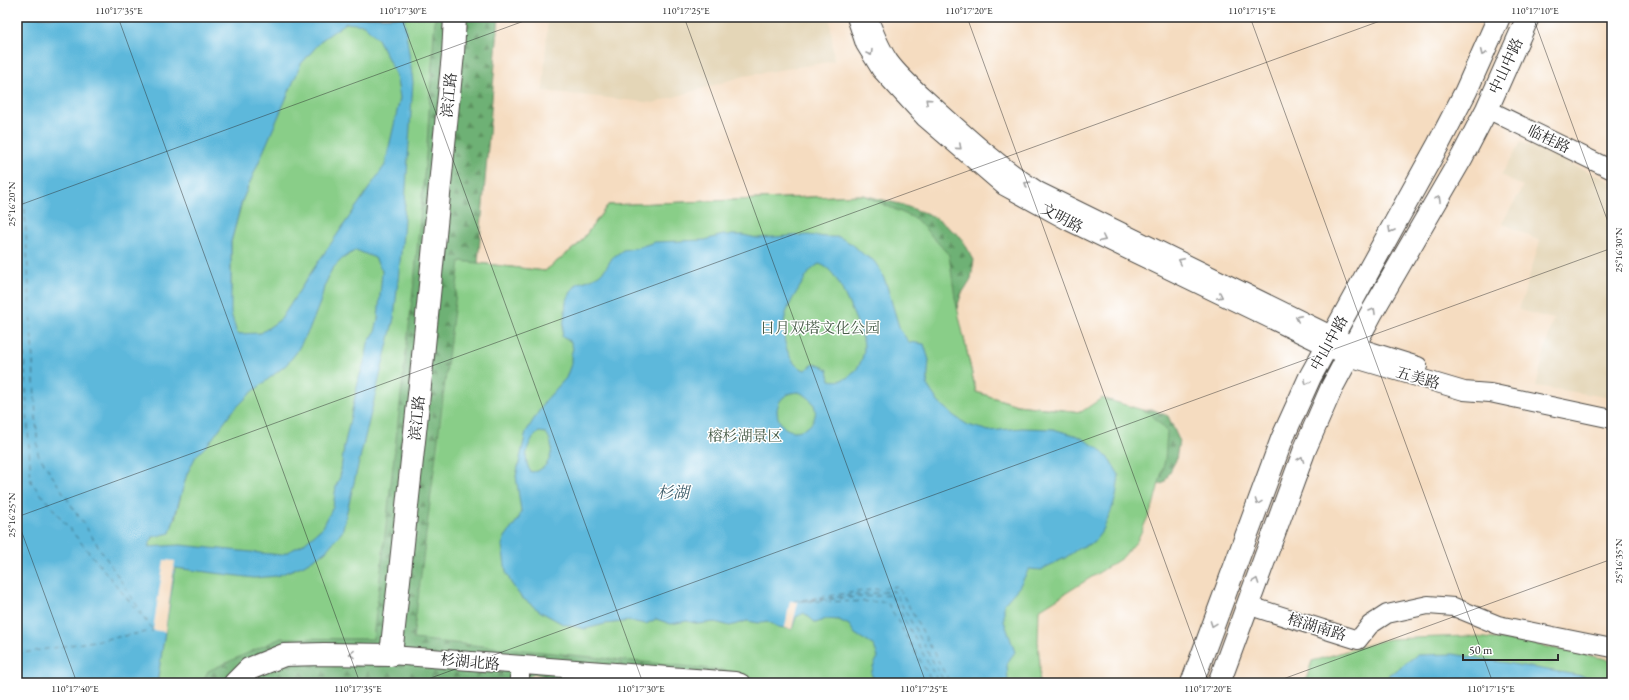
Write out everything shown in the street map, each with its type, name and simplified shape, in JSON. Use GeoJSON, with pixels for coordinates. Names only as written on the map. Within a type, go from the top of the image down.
{"type":"FeatureCollection","features":[{"type":"Feature","properties":{"kind":"main road","name":"滨江路"},"geometry":{"type":"LineString","coordinates":[[391,655],[423,360],[453,54],[455,17]]}},
{"type":"Feature","properties":{"kind":"main road","name":"中山中路"},"geometry":{"type":"LineString","coordinates":[[1192,683],[1282,439],[1310,377],[1442,138],[1466,91],[1498,17]]}},
{"type":"Feature","properties":{"kind":"main road","name":"中山中路"},"geometry":{"type":"LineString","coordinates":[[1219,683],[1305,449],[1332,387],[1462,157],[1487,109],[1528,17]]}},
{"type":"Feature","properties":{"kind":"main road"},"geometry":{"type":"LineString","coordinates":[[235,683],[250,669],[284,655],[391,655]]}},
{"type":"Feature","properties":{"kind":"street","name":"文明路"},"geometry":{"type":"LineString","coordinates":[[856,17],[865,44],[880,70],[892,84],[925,118],[1004,186],[1070,222],[1329,341]]}},
{"type":"Feature","properties":{"kind":"street","name":"文明路"},"geometry":{"type":"LineString","coordinates":[[868,17],[877,39],[890,61],[931,103],[992,159],[1014,176],[1038,191],[1329,341]]}},
{"type":"Feature","properties":{"kind":"street","name":"临桂路"},"geometry":{"type":"LineString","coordinates":[[1487,109],[1612,170]]}},
{"type":"Feature","properties":{"kind":"street","name":"五美路"},"geometry":{"type":"LineString","coordinates":[[1329,341],[1352,351],[1464,391],[1490,393],[1612,419]]}},
{"type":"Feature","properties":{"kind":"street","name":"榕湖南路"},"geometry":{"type":"LineString","coordinates":[[1247,605],[1358,640],[1370,625],[1387,614],[1428,606],[1454,607],[1498,625],[1612,648]]}},
{"type":"Feature","properties":{"kind":"street","name":"杉湖北路"},"geometry":{"type":"LineString","coordinates":[[391,655],[520,674],[735,681],[741,683]]}},
{"type":"Feature","properties":{"kind":"shaded area"},"geometry":{"type":"Polygon","coordinates":[[[548,17],[830,17],[834,61],[744,76],[654,103],[543,91],[548,17]]]}},
{"type":"Feature","properties":{"kind":"shaded area"},"geometry":{"type":"Polygon","coordinates":[[[1521,142],[1612,182],[1612,398],[1536,386],[1553,319],[1519,310],[1540,241],[1502,223],[1523,187],[1501,175],[1521,142]]]}},
{"type":"Feature","properties":{"kind":"green space"},"geometry":{"type":"Polygon","coordinates":[[[338,17],[435,17],[427,144],[414,282],[373,639],[281,638],[208,671],[202,683],[157,683],[166,622],[147,547],[153,537],[175,519],[231,290],[231,242],[242,201],[295,57],[338,17]]]}},
{"type":"Feature","properties":{"kind":"green space","name":"榕杉湖景区"},"geometry":{"type":"Polygon","coordinates":[[[404,17],[499,17],[478,263],[545,271],[579,244],[608,205],[863,195],[900,204],[933,216],[961,237],[974,260],[971,279],[961,295],[952,325],[963,334],[976,392],[1017,405],[1081,412],[1154,410],[1168,416],[1179,440],[1176,460],[1164,483],[1141,489],[877,683],[556,683],[552,679],[534,673],[521,683],[157,683],[404,17]]]}},
{"type":"Feature","properties":{"kind":"green space","name":"杉湖"},"geometry":{"type":"Polygon","coordinates":[[[863,195],[916,219],[949,255],[955,298],[976,392],[1017,405],[1081,412],[1102,398],[1149,412],[1167,431],[1165,460],[1153,506],[1137,541],[1122,558],[1039,610],[1039,683],[770,683],[722,670],[413,639],[460,261],[545,271],[579,244],[608,205],[863,195]]]}},
{"type":"Feature","properties":{"kind":"green space"},"geometry":{"type":"Polygon","coordinates":[[[1467,636],[1523,642],[1612,660],[1612,683],[1305,683],[1312,661],[1388,639],[1467,636]]]}},
{"type":"Feature","properties":{"kind":"water"},"geometry":{"type":"Polygon","coordinates":[[[17,17],[404,17],[413,82],[403,234],[394,318],[342,532],[325,552],[304,565],[277,576],[254,578],[175,568],[157,683],[17,683],[17,17]],[[346,23],[323,39],[301,64],[242,201],[231,242],[231,313],[237,334],[261,333],[281,319],[385,165],[400,98],[396,75],[378,39],[364,25],[346,23]],[[356,250],[342,259],[332,269],[324,287],[321,300],[310,328],[296,353],[286,365],[251,393],[232,412],[209,443],[196,456],[187,474],[170,533],[153,537],[148,547],[180,545],[281,555],[302,545],[323,527],[333,507],[336,486],[340,477],[344,447],[359,378],[366,356],[368,343],[375,332],[378,319],[382,271],[375,258],[356,250]]]}},
{"type":"Feature","properties":{"kind":"water","name":"杉湖"},"geometry":{"type":"Polygon","coordinates":[[[723,235],[743,235],[757,238],[807,235],[839,237],[852,244],[864,255],[873,260],[879,268],[886,283],[900,330],[909,342],[924,344],[929,360],[927,385],[939,403],[954,416],[968,425],[989,431],[1022,428],[1053,429],[1078,436],[1098,448],[1110,460],[1119,475],[1116,497],[1103,530],[1093,543],[1079,548],[1065,558],[1040,570],[1029,569],[1019,587],[1004,604],[1004,621],[1015,652],[1007,663],[1008,683],[877,683],[871,674],[878,657],[874,646],[855,634],[849,625],[839,620],[826,619],[816,623],[804,613],[796,617],[792,629],[778,627],[767,621],[759,623],[747,621],[730,626],[715,622],[699,624],[687,621],[671,624],[656,619],[646,624],[630,621],[605,624],[585,629],[563,624],[541,612],[521,597],[511,583],[506,572],[502,545],[505,537],[519,518],[521,511],[516,476],[526,432],[545,401],[566,378],[571,364],[573,348],[570,341],[562,337],[566,302],[572,290],[578,283],[599,275],[606,268],[612,258],[623,250],[636,248],[655,242],[705,240],[723,235]],[[819,264],[813,268],[807,276],[788,308],[783,329],[786,348],[797,366],[805,370],[814,364],[821,365],[828,370],[830,380],[839,381],[855,372],[862,358],[864,347],[861,333],[848,301],[838,282],[830,271],[819,264]],[[798,392],[788,395],[781,400],[778,407],[777,415],[780,422],[785,428],[792,431],[805,429],[811,424],[815,416],[815,407],[813,403],[807,396],[798,392]],[[539,432],[531,440],[526,456],[528,467],[531,472],[538,471],[547,463],[551,451],[551,444],[546,433],[539,432]]]}},
{"type":"Feature","properties":{"kind":"water"},"geometry":{"type":"Polygon","coordinates":[[[1453,654],[1612,681],[1612,683],[1386,683],[1389,675],[1417,655],[1453,654]]]}},
{"type":"Feature","properties":{"kind":"pier"},"geometry":{"type":"Polygon","coordinates":[[[164,560],[175,561],[165,632],[153,630],[164,560]]]}},
{"type":"Feature","properties":{"kind":"pier"},"geometry":{"type":"Polygon","coordinates":[[[790,601],[798,602],[792,629],[785,628],[790,601]]]}},
{"type":"Feature","properties":{"kind":"ferry route"},"geometry":{"type":"LineString","coordinates":[[17,65],[38,454],[153,630]]}},
{"type":"Feature","properties":{"kind":"ferry route"},"geometry":{"type":"LineString","coordinates":[[17,227],[31,482],[149,625]]}},
{"type":"Feature","properties":{"kind":"ferry route"},"geometry":{"type":"LineString","coordinates":[[794,601],[898,586],[950,683]]}},
{"type":"Feature","properties":{"kind":"ferry route"},"geometry":{"type":"LineString","coordinates":[[810,600],[894,591],[945,683]]}},
{"type":"Feature","properties":{"kind":"ferry route"},"geometry":{"type":"LineString","coordinates":[[803,601],[891,595],[939,683]]}},
{"type":"Feature","properties":{"kind":"ferry route"},"geometry":{"type":"LineString","coordinates":[[799,601],[887,602],[933,683]]}},
{"type":"Feature","properties":{"kind":"ferry route"},"geometry":{"type":"LineString","coordinates":[[17,654],[153,631]]}},
{"type":"Feature","properties":{"kind":"park label","name":"日月双塔文化公园"},"geometry":{"type":"Point","coordinates":[820,328]}}]}
